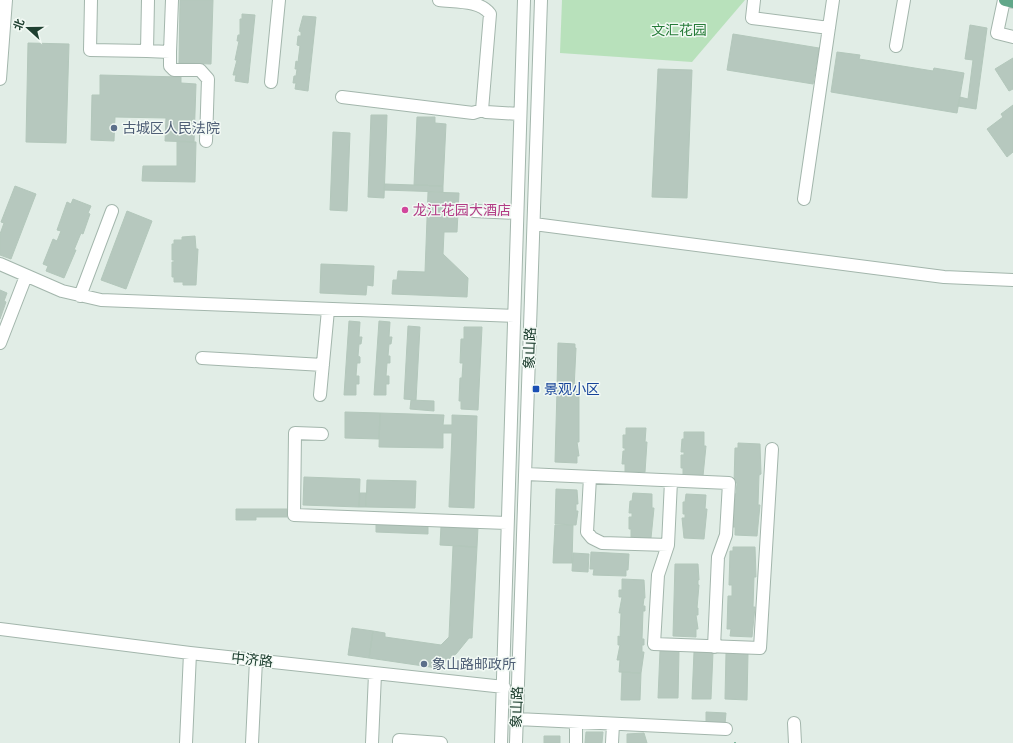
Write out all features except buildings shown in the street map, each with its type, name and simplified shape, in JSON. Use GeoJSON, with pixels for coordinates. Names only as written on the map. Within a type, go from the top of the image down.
{"type":"FeatureCollection","features":[{"type":"Feature","properties":{"kind":"main road"},"geometry":{"type":"LineString","coordinates":[[1005,0],[1013,2]]}},
{"type":"Feature","properties":{"kind":"street"},"geometry":{"type":"LineString","coordinates":[[0,79],[2,15],[6,0]]}},
{"type":"Feature","properties":{"kind":"street"},"geometry":{"type":"LineString","coordinates":[[91,0],[90,50],[170,52]]}},
{"type":"Feature","properties":{"kind":"street"},"geometry":{"type":"LineString","coordinates":[[147,52],[148,0]]}},
{"type":"Feature","properties":{"kind":"street"},"geometry":{"type":"LineString","coordinates":[[172,0],[170,66],[174,70],[200,70],[208,79],[206,141]]}},
{"type":"Feature","properties":{"kind":"street"},"geometry":{"type":"LineString","coordinates":[[271,82],[279,0]]}},
{"type":"Feature","properties":{"kind":"street"},"geometry":{"type":"LineString","coordinates":[[439,0],[478,4],[486,9],[490,14],[482,110]]}},
{"type":"Feature","properties":{"kind":"street","name":"象山路"},"geometry":{"type":"LineString","coordinates":[[501,743],[504,687],[507,524],[524,0]]}},
{"type":"Feature","properties":{"kind":"street","name":"象山路"},"geometry":{"type":"LineString","coordinates":[[516,743],[541,0]]}},
{"type":"Feature","properties":{"kind":"street"},"geometry":{"type":"LineString","coordinates":[[754,0],[752,18],[829,28]]}},
{"type":"Feature","properties":{"kind":"street"},"geometry":{"type":"LineString","coordinates":[[804,199],[833,0]]}},
{"type":"Feature","properties":{"kind":"street"},"geometry":{"type":"LineString","coordinates":[[896,46],[904,0]]}},
{"type":"Feature","properties":{"kind":"street"},"geometry":{"type":"LineString","coordinates":[[1005,0],[997,33],[1013,38]]}},
{"type":"Feature","properties":{"kind":"street"},"geometry":{"type":"LineString","coordinates":[[342,97],[473,113],[482,110],[486,112],[520,114]]}},
{"type":"Feature","properties":{"kind":"street"},"geometry":{"type":"LineString","coordinates":[[80,296],[112,211]]}},
{"type":"Feature","properties":{"kind":"street"},"geometry":{"type":"LineString","coordinates":[[474,211],[517,213]]}},
{"type":"Feature","properties":{"kind":"street"},"geometry":{"type":"LineString","coordinates":[[534,224],[944,277],[1013,280]]}},
{"type":"Feature","properties":{"kind":"street"},"geometry":{"type":"LineString","coordinates":[[0,264],[46,285],[80,296],[101,300],[328,310],[514,316]]}},
{"type":"Feature","properties":{"kind":"street"},"geometry":{"type":"LineString","coordinates":[[0,343],[26,276]]}},
{"type":"Feature","properties":{"kind":"street"},"geometry":{"type":"LineString","coordinates":[[320,395],[328,310]]}},
{"type":"Feature","properties":{"kind":"street"},"geometry":{"type":"LineString","coordinates":[[202,358],[323,366]]}},
{"type":"Feature","properties":{"kind":"street"},"geometry":{"type":"LineString","coordinates":[[322,434],[295,433],[294,515],[507,524]]}},
{"type":"Feature","properties":{"kind":"street"},"geometry":{"type":"LineString","coordinates":[[671,481],[668,545],[658,575],[654,644],[760,648],[772,449]]}},
{"type":"Feature","properties":{"kind":"street"},"geometry":{"type":"LineString","coordinates":[[526,474],[729,483],[726,535],[718,557],[714,647]]}},
{"type":"Feature","properties":{"kind":"street"},"geometry":{"type":"LineString","coordinates":[[590,477],[587,532],[592,538],[602,543],[668,545]]}},
{"type":"Feature","properties":{"kind":"street","name":"中济路"},"geometry":{"type":"LineString","coordinates":[[0,629],[190,653],[504,687]]}},
{"type":"Feature","properties":{"kind":"street"},"geometry":{"type":"LineString","coordinates":[[186,743],[190,653]]}},
{"type":"Feature","properties":{"kind":"street"},"geometry":{"type":"LineString","coordinates":[[252,743],[256,660]]}},
{"type":"Feature","properties":{"kind":"street"},"geometry":{"type":"LineString","coordinates":[[372,743],[375,674]]}},
{"type":"Feature","properties":{"kind":"street"},"geometry":{"type":"LineString","coordinates":[[517,719],[726,729]]}},
{"type":"Feature","properties":{"kind":"street"},"geometry":{"type":"LineString","coordinates":[[576,722],[576,743]]}},
{"type":"Feature","properties":{"kind":"street"},"geometry":{"type":"LineString","coordinates":[[794,723],[795,743]]}},
{"type":"Feature","properties":{"kind":"street"},"geometry":{"type":"LineString","coordinates":[[612,743],[613,724]]}},
{"type":"Feature","properties":{"kind":"street"},"geometry":{"type":"LineString","coordinates":[[399,743],[399,740],[441,743]]}},
{"type":"Feature","properties":{"kind":"green space","name":"文汇花园"},"geometry":{"type":"Polygon","coordinates":[[[562,0],[745,0],[692,62],[560,53],[562,0]]]}},
{"type":"Feature","properties":{"kind":"place","name":"古城区人民法院"},"geometry":{"type":"Point","coordinates":[114,128]}},
{"type":"Feature","properties":{"kind":"place","name":"龙江花园大酒店"},"geometry":{"type":"Point","coordinates":[405,210]}},
{"type":"Feature","properties":{"kind":"place","name":"景观小区"},"geometry":{"type":"Point","coordinates":[536,389]}},
{"type":"Feature","properties":{"kind":"place","name":"象山路邮政所"},"geometry":{"type":"Point","coordinates":[424,664]}}]}
